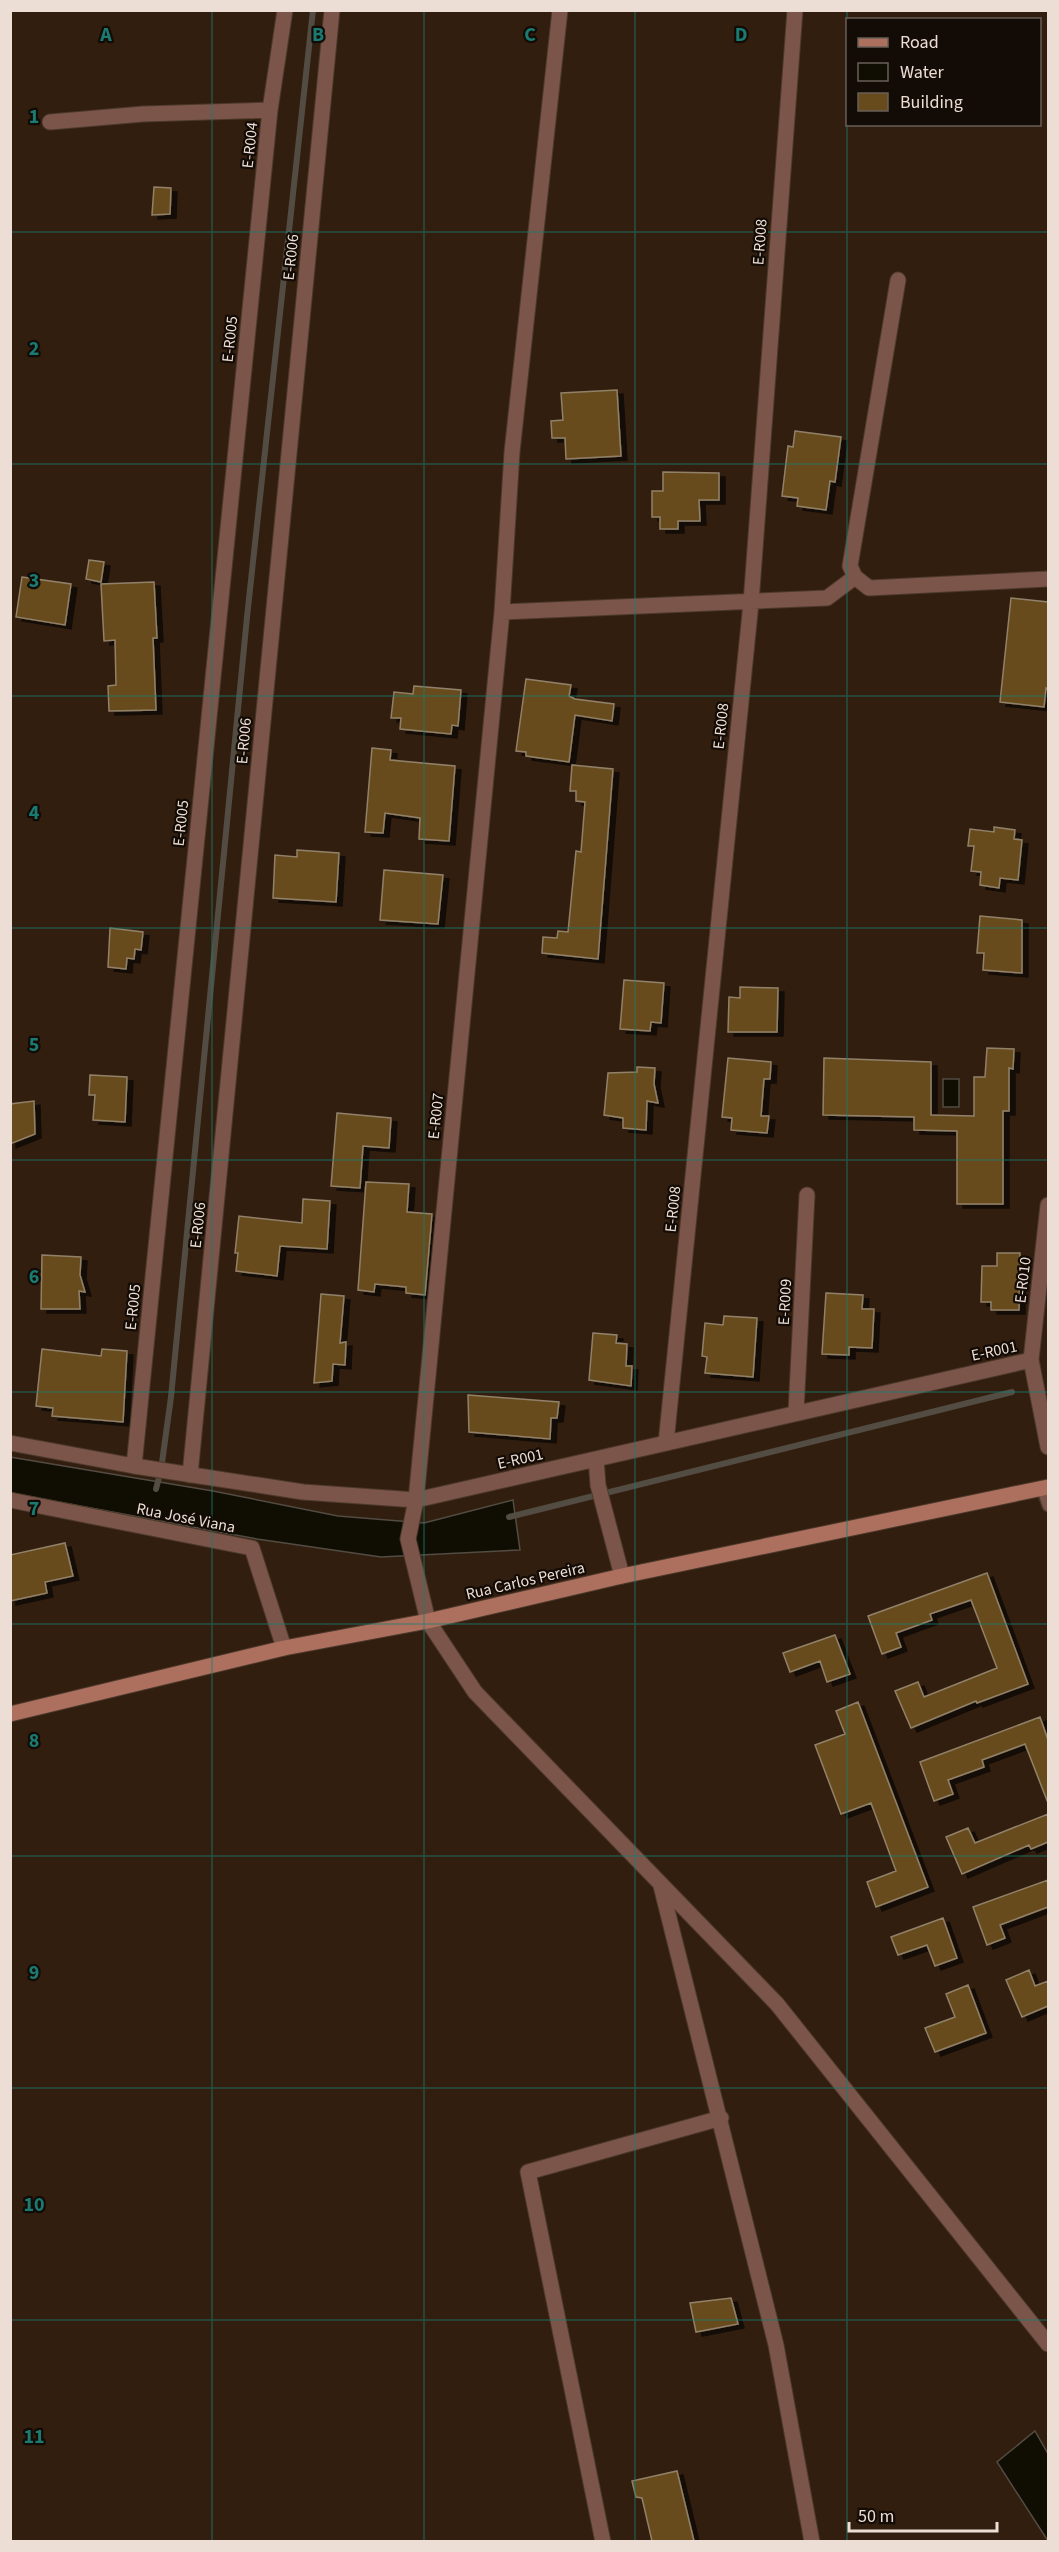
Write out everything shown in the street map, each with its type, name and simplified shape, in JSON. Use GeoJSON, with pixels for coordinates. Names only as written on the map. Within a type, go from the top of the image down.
{"type":"FeatureCollection","features":[{"type":"Feature","properties":{"kind":"street","name":"E-R004"},"geometry":{"type":"LineString","coordinates":[[263,183],[270,110],[285,10]]}},
{"type":"Feature","properties":{"kind":"street","name":"E-R006"},"geometry":{"type":"LineString","coordinates":[[190,1474],[332,10]]}},
{"type":"Feature","properties":{"kind":"street","name":"E-R007"},"geometry":{"type":"LineString","coordinates":[[560,10],[512,452],[502,612],[416,1500],[408,1539],[428,1621],[475,1692],[777,2004],[1048,2344]]}},
{"type":"Feature","properties":{"kind":"street","name":"E-R008"},"geometry":{"type":"LineString","coordinates":[[666,1443],[751,603],[795,10]]}},
{"type":"Feature","properties":{"kind":"street"},"geometry":{"type":"LineString","coordinates":[[50,122],[143,114],[270,110]]}},
{"type":"Feature","properties":{"kind":"street","name":"E-R005"},"geometry":{"type":"LineString","coordinates":[[134,1466],[263,183]]}},
{"type":"Feature","properties":{"kind":"street"},"geometry":{"type":"LineString","coordinates":[[898,280],[850,566],[855,577],[869,588],[1048,579]]}},
{"type":"Feature","properties":{"kind":"street"},"geometry":{"type":"LineString","coordinates":[[502,612],[827,598],[855,577]]}},
{"type":"Feature","properties":{"kind":"street","name":"E-R009"},"geometry":{"type":"LineString","coordinates":[[796,1412],[807,1195]]}},
{"type":"Feature","properties":{"kind":"street","name":"E-R010"},"geometry":{"type":"LineString","coordinates":[[1048,1205],[1031,1360],[1048,1447]]}},
{"type":"Feature","properties":{"kind":"street","name":"E-R001"},"geometry":{"type":"LineString","coordinates":[[10,1443],[134,1466],[303,1492],[416,1500],[1031,1360]]}},
{"type":"Feature","properties":{"kind":"street"},"geometry":{"type":"LineString","coordinates":[[596,1459],[603,1508],[622,1576]]}},
{"type":"Feature","properties":{"kind":"street","name":"Rua Carlos Pereira"},"geometry":{"type":"LineString","coordinates":[[10,1714],[284,1647],[428,1621],[622,1576],[1045,1488]]}},
{"type":"Feature","properties":{"kind":"street","name":"Rua José Viana"},"geometry":{"type":"LineString","coordinates":[[10,1500],[252,1548],[284,1647]]}},
{"type":"Feature","properties":{"kind":"street"},"geometry":{"type":"LineString","coordinates":[[660,1883],[721,2118],[776,2345],[812,2541]]}},
{"type":"Feature","properties":{"kind":"street"},"geometry":{"type":"LineString","coordinates":[[603,2541],[528,2172],[721,2118]]}},
{"type":"Feature","properties":{"kind":"lane"},"geometry":{"type":"LineString","coordinates":[[1045,1488],[1048,1506]]}},
{"type":"Feature","properties":{"kind":"water"},"geometry":{"type":"Polygon","coordinates":[[[943,1079],[959,1079],[959,1107],[943,1107],[943,1079]]]}},
{"type":"Feature","properties":{"kind":"water"},"geometry":{"type":"Polygon","coordinates":[[[10,1457],[213,1491],[338,1516],[424,1523],[513,1500],[520,1550],[381,1557],[257,1539],[11,1493],[10,1457]]]}},
{"type":"Feature","properties":{"kind":"water"},"geometry":{"type":"Polygon","coordinates":[[[1035,2431],[1048,2454],[1048,2541],[997,2462],[1035,2431]]]}},
{"type":"Feature","properties":{"kind":"building"},"geometry":{"type":"Polygon","coordinates":[[[154,187],[171,188],[170,214],[152,215],[154,187]]]}},
{"type":"Feature","properties":{"kind":"building"},"geometry":{"type":"Polygon","coordinates":[[[617,390],[621,456],[566,459],[565,438],[552,438],[551,421],[563,420],[561,393],[617,390]]]}},
{"type":"Feature","properties":{"kind":"building"},"geometry":{"type":"Polygon","coordinates":[[[795,431],[841,437],[835,482],[830,481],[826,510],[797,506],[798,498],[782,496],[788,446],[793,447],[795,431]]]}},
{"type":"Feature","properties":{"kind":"building"},"geometry":{"type":"Polygon","coordinates":[[[663,472],[719,473],[719,500],[699,500],[700,521],[678,521],[678,529],[660,529],[660,517],[652,517],[652,491],[663,491],[663,472]]]}},
{"type":"Feature","properties":{"kind":"building"},"geometry":{"type":"Polygon","coordinates":[[[89,560],[104,562],[101,582],[86,579],[89,560]]]}},
{"type":"Feature","properties":{"kind":"building"},"geometry":{"type":"Polygon","coordinates":[[[22,577],[71,584],[65,625],[16,617],[22,577]]]}},
{"type":"Feature","properties":{"kind":"building"},"geometry":{"type":"Polygon","coordinates":[[[154,582],[157,638],[153,638],[156,710],[109,711],[108,686],[116,685],[115,640],[104,641],[101,584],[154,582]]]}},
{"type":"Feature","properties":{"kind":"building"},"geometry":{"type":"Polygon","coordinates":[[[1011,598],[1048,602],[1048,689],[1046,688],[1044,707],[1000,702],[1011,598]]]}},
{"type":"Feature","properties":{"kind":"building"},"geometry":{"type":"Polygon","coordinates":[[[526,679],[571,685],[569,696],[575,699],[614,704],[612,721],[575,715],[569,762],[526,756],[526,752],[516,751],[526,679]]]}},
{"type":"Feature","properties":{"kind":"building"},"geometry":{"type":"Polygon","coordinates":[[[414,686],[461,690],[458,726],[452,725],[451,734],[400,729],[401,718],[391,718],[394,692],[413,694],[414,686]]]}},
{"type":"Feature","properties":{"kind":"building"},"geometry":{"type":"Polygon","coordinates":[[[372,748],[391,750],[390,760],[455,766],[449,841],[419,839],[420,818],[385,813],[383,833],[365,832],[372,748]]]}},
{"type":"Feature","properties":{"kind":"building"},"geometry":{"type":"Polygon","coordinates":[[[572,765],[613,769],[598,959],[542,953],[543,937],[557,938],[558,931],[568,932],[576,851],[581,852],[585,802],[576,801],[576,791],[570,791],[572,765]]]}},
{"type":"Feature","properties":{"kind":"building"},"geometry":{"type":"Polygon","coordinates":[[[994,827],[1015,830],[1014,839],[1022,840],[1018,880],[1000,878],[999,888],[980,885],[981,872],[971,871],[974,846],[968,846],[970,829],[994,832],[994,827]]]}},
{"type":"Feature","properties":{"kind":"building"},"geometry":{"type":"Polygon","coordinates":[[[297,850],[339,853],[336,902],[273,898],[275,855],[297,857],[297,850]]]}},
{"type":"Feature","properties":{"kind":"building"},"geometry":{"type":"Polygon","coordinates":[[[384,870],[443,875],[438,924],[380,920],[384,870]]]}},
{"type":"Feature","properties":{"kind":"building"},"geometry":{"type":"Polygon","coordinates":[[[980,916],[1022,920],[1022,973],[983,970],[984,953],[977,953],[980,916]]]}},
{"type":"Feature","properties":{"kind":"building"},"geometry":{"type":"Polygon","coordinates":[[[110,928],[143,932],[141,950],[135,949],[134,959],[127,958],[126,969],[108,967],[110,928]]]}},
{"type":"Feature","properties":{"kind":"building"},"geometry":{"type":"Polygon","coordinates":[[[624,980],[664,983],[661,1023],[651,1022],[650,1031],[620,1029],[624,980]]]}},
{"type":"Feature","properties":{"kind":"building"},"geometry":{"type":"Polygon","coordinates":[[[740,987],[778,988],[777,1032],[728,1032],[729,997],[740,998],[740,987]]]}},
{"type":"Feature","properties":{"kind":"building"},"geometry":{"type":"Polygon","coordinates":[[[987,1048],[1014,1049],[1013,1069],[1009,1068],[1009,1111],[1003,1111],[1003,1204],[957,1204],[957,1131],[914,1130],[914,1117],[823,1115],[824,1058],[931,1062],[931,1115],[974,1116],[974,1077],[985,1077],[987,1048]]]}},
{"type":"Feature","properties":{"kind":"building"},"geometry":{"type":"Polygon","coordinates":[[[728,1058],[771,1062],[770,1079],[764,1079],[761,1116],[769,1116],[767,1133],[731,1130],[732,1118],[722,1117],[728,1058]]]}},
{"type":"Feature","properties":{"kind":"building"},"geometry":{"type":"Polygon","coordinates":[[[637,1067],[655,1068],[654,1084],[658,1103],[647,1101],[646,1130],[623,1128],[623,1118],[604,1115],[608,1073],[637,1072],[637,1067]]]}},
{"type":"Feature","properties":{"kind":"building"},"geometry":{"type":"Polygon","coordinates":[[[90,1075],[127,1077],[125,1122],[93,1120],[95,1095],[89,1095],[90,1075]]]}},
{"type":"Feature","properties":{"kind":"building"},"geometry":{"type":"Polygon","coordinates":[[[34,1101],[35,1134],[10,1144],[10,1104],[34,1101]]]}},
{"type":"Feature","properties":{"kind":"building"},"geometry":{"type":"Polygon","coordinates":[[[337,1113],[391,1118],[389,1148],[363,1146],[360,1188],[331,1186],[337,1113]]]}},
{"type":"Feature","properties":{"kind":"building"},"geometry":{"type":"Polygon","coordinates":[[[366,1182],[409,1184],[407,1212],[432,1214],[425,1295],[406,1293],[406,1287],[375,1284],[374,1292],[358,1290],[366,1182]]]}},
{"type":"Feature","properties":{"kind":"building"},"geometry":{"type":"Polygon","coordinates":[[[303,1199],[330,1201],[327,1249],[280,1246],[277,1276],[236,1271],[238,1253],[235,1253],[239,1216],[302,1223],[303,1199]]]}},
{"type":"Feature","properties":{"kind":"building"},"geometry":{"type":"Polygon","coordinates":[[[997,1253],[1020,1253],[1019,1310],[991,1310],[991,1302],[981,1302],[982,1266],[997,1266],[997,1253]]]}},
{"type":"Feature","properties":{"kind":"building"},"geometry":{"type":"Polygon","coordinates":[[[42,1255],[81,1257],[80,1275],[85,1292],[79,1291],[80,1309],[41,1309],[42,1255]]]}},
{"type":"Feature","properties":{"kind":"building"},"geometry":{"type":"Polygon","coordinates":[[[826,1293],[863,1295],[862,1309],[874,1309],[872,1348],[849,1347],[849,1355],[822,1354],[826,1293]]]}},
{"type":"Feature","properties":{"kind":"building"},"geometry":{"type":"Polygon","coordinates":[[[321,1294],[344,1296],[340,1343],[346,1342],[345,1365],[333,1364],[332,1381],[314,1383],[321,1294]]]}},
{"type":"Feature","properties":{"kind":"building"},"geometry":{"type":"Polygon","coordinates":[[[724,1316],[757,1318],[753,1377],[705,1373],[707,1357],[702,1356],[705,1323],[723,1325],[724,1316]]]}},
{"type":"Feature","properties":{"kind":"building"},"geometry":{"type":"Polygon","coordinates":[[[593,1333],[617,1335],[616,1343],[627,1344],[626,1366],[632,1366],[631,1386],[589,1380],[593,1333]]]}},
{"type":"Feature","properties":{"kind":"building"},"geometry":{"type":"Polygon","coordinates":[[[42,1349],[101,1356],[102,1349],[127,1351],[123,1422],[52,1416],[53,1408],[36,1406],[42,1349]]]}},
{"type":"Feature","properties":{"kind":"building"},"geometry":{"type":"Polygon","coordinates":[[[468,1395],[559,1402],[557,1418],[551,1418],[550,1439],[469,1432],[468,1395]]]}},
{"type":"Feature","properties":{"kind":"building"},"geometry":{"type":"Polygon","coordinates":[[[65,1543],[73,1576],[45,1582],[47,1593],[10,1601],[10,1555],[65,1543]]]}},
{"type":"Feature","properties":{"kind":"building"},"geometry":{"type":"Polygon","coordinates":[[[987,1573],[1028,1684],[977,1703],[976,1701],[911,1728],[895,1691],[918,1682],[924,1697],[997,1668],[971,1600],[930,1614],[932,1620],[896,1633],[901,1647],[882,1654],[868,1616],[987,1573]]]}},
{"type":"Feature","properties":{"kind":"building"},"geometry":{"type":"Polygon","coordinates":[[[835,1635],[850,1674],[827,1682],[820,1661],[790,1672],[783,1653],[835,1635]]]}},
{"type":"Feature","properties":{"kind":"building"},"geometry":{"type":"Polygon","coordinates":[[[858,1702],[928,1887],[876,1907],[867,1882],[896,1871],[871,1803],[841,1814],[815,1745],[845,1734],[836,1711],[858,1702]]]}},
{"type":"Feature","properties":{"kind":"building"},"geometry":{"type":"Polygon","coordinates":[[[1040,1717],[1048,1740],[1048,1803],[1025,1744],[982,1760],[984,1767],[948,1780],[953,1794],[934,1801],[920,1762],[1040,1717]]]}},
{"type":"Feature","properties":{"kind":"building"},"geometry":{"type":"Polygon","coordinates":[[[1048,1814],[1048,1842],[1031,1849],[1029,1845],[962,1874],[946,1837],[968,1828],[975,1843],[1048,1814]]]}},
{"type":"Feature","properties":{"kind":"building"},"geometry":{"type":"Polygon","coordinates":[[[1048,1880],[1048,1907],[1000,1925],[1005,1938],[987,1945],[973,1907],[1048,1880]]]}},
{"type":"Feature","properties":{"kind":"building"},"geometry":{"type":"Polygon","coordinates":[[[943,1918],[957,1958],[935,1966],[927,1945],[898,1955],[891,1937],[943,1918]]]}},
{"type":"Feature","properties":{"kind":"building"},"geometry":{"type":"Polygon","coordinates":[[[1029,1970],[1035,1986],[1048,1981],[1048,2006],[1022,2017],[1006,1980],[1029,1970]]]}},
{"type":"Feature","properties":{"kind":"building"},"geometry":{"type":"Polygon","coordinates":[[[968,1985],[986,2033],[935,2052],[925,2028],[955,2017],[946,1994],[968,1985]]]}},
{"type":"Feature","properties":{"kind":"building"},"geometry":{"type":"Polygon","coordinates":[[[731,2298],[738,2324],[696,2332],[690,2303],[731,2298]]]}},
{"type":"Feature","properties":{"kind":"building"},"geometry":{"type":"Polygon","coordinates":[[[677,2471],[694,2541],[652,2541],[642,2498],[636,2497],[632,2481],[677,2471]]]}},
{"type":"Feature","properties":{"kind":"waterway"},"geometry":{"type":"LineString","coordinates":[[156,1489],[161,1470],[171,1397],[247,617],[313,10]]}},
{"type":"Feature","properties":{"kind":"waterway"},"geometry":{"type":"LineString","coordinates":[[509,1517],[1012,1392]]}}]}
